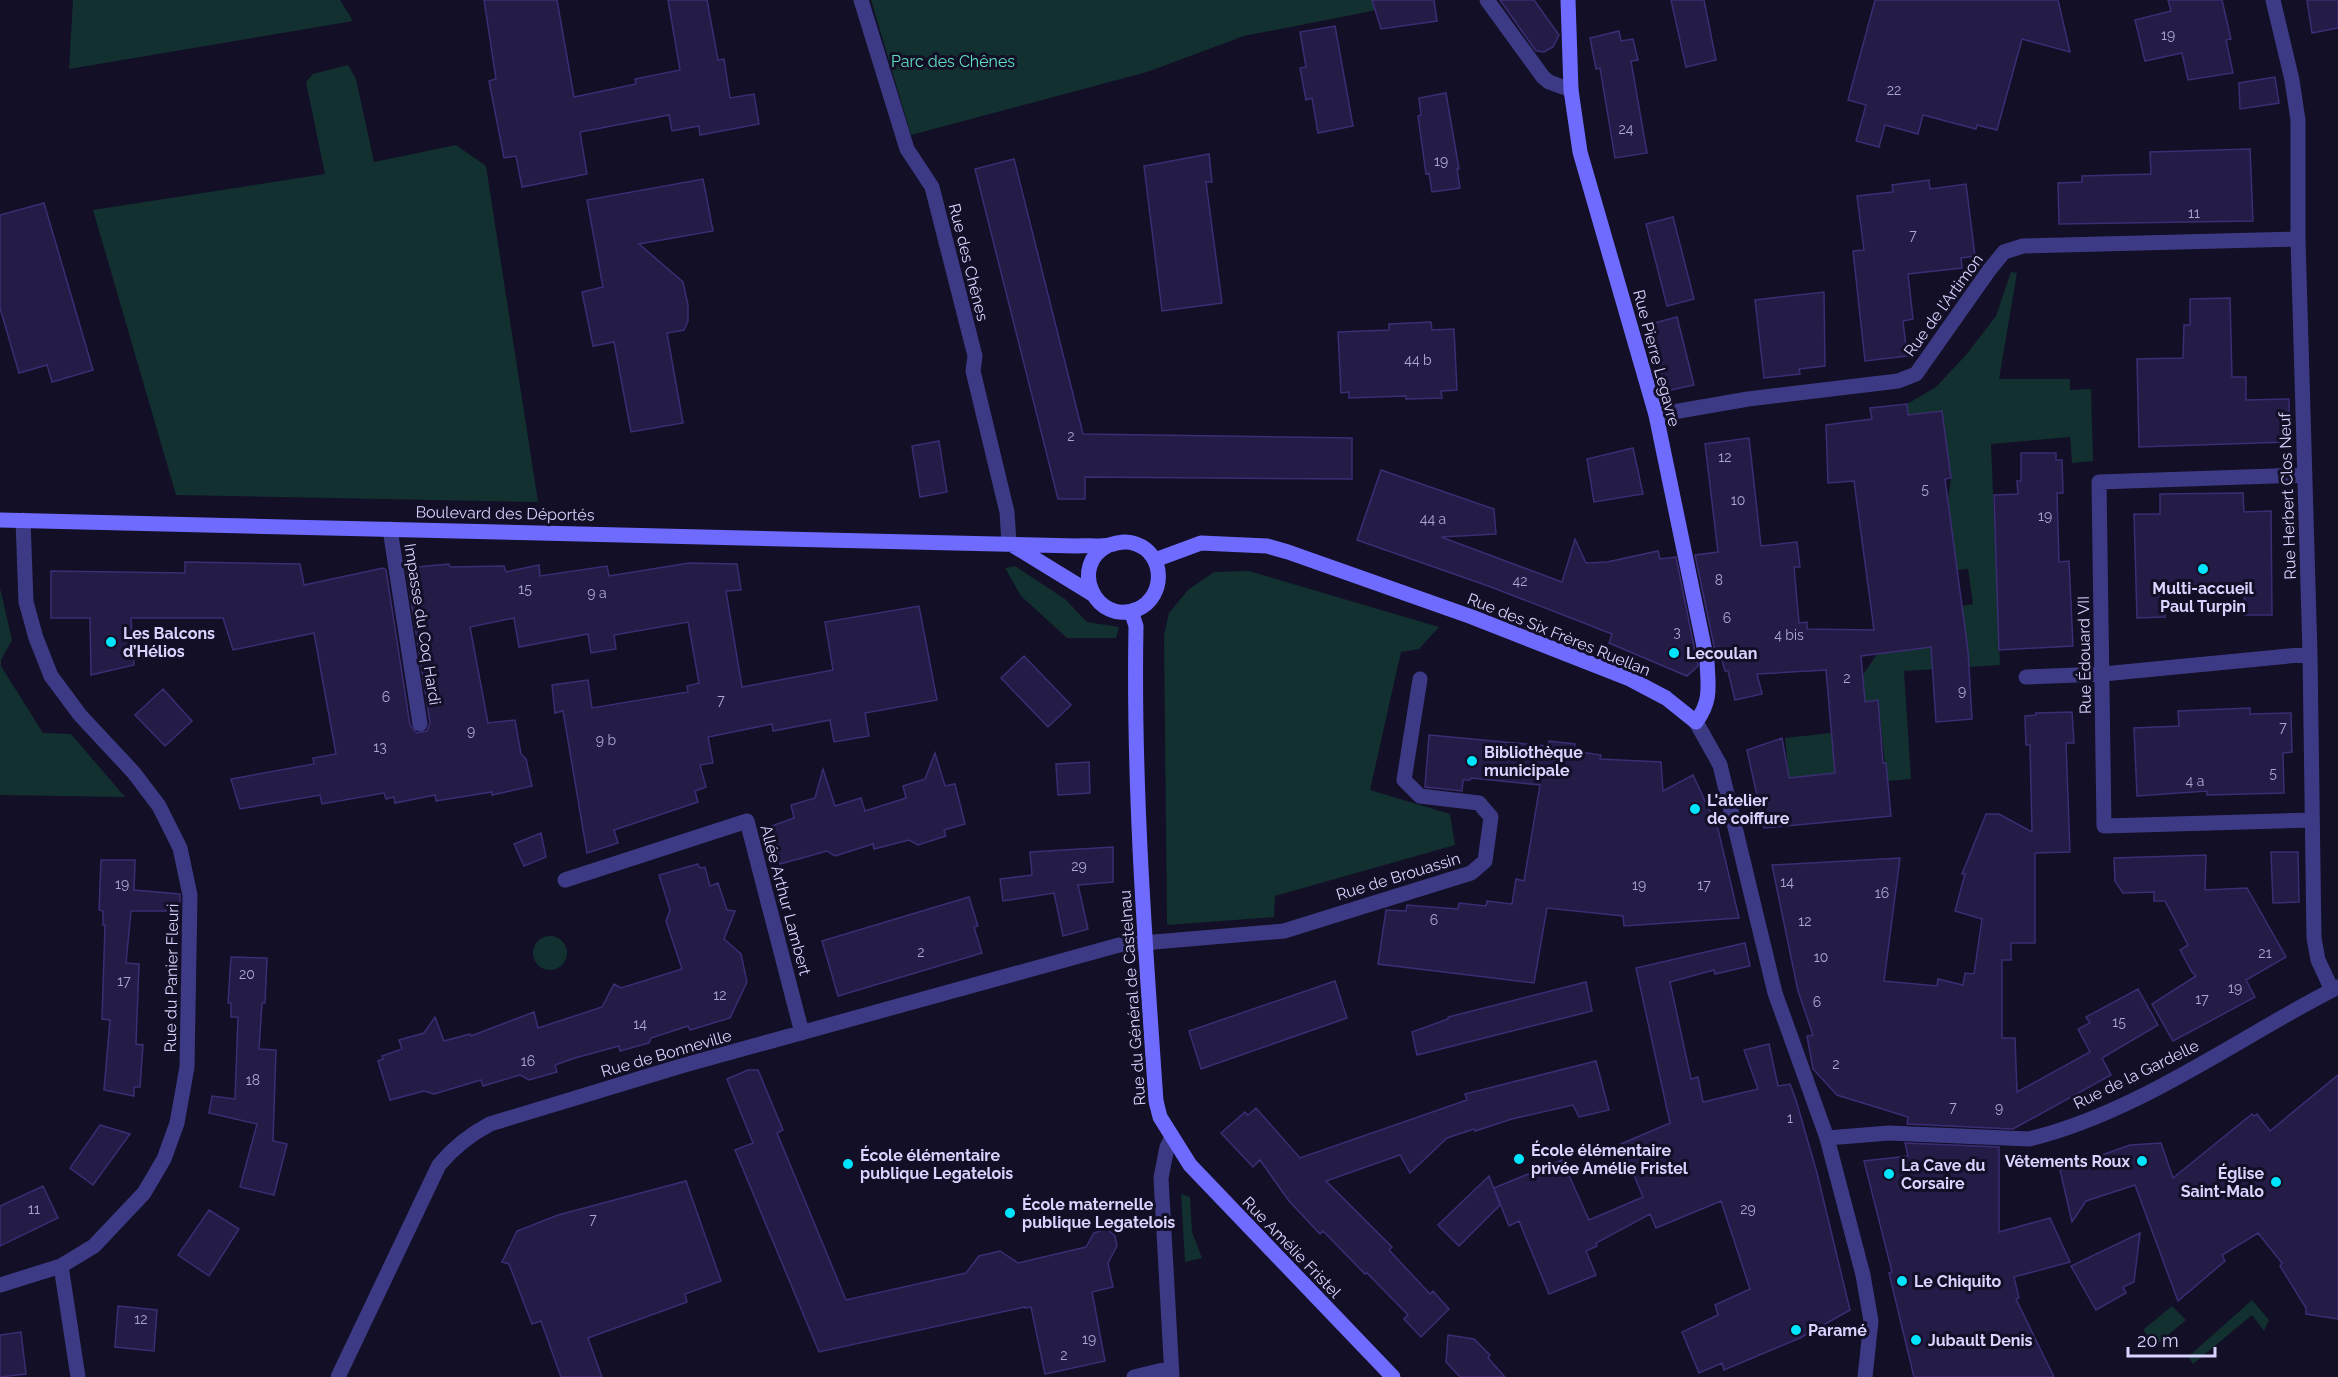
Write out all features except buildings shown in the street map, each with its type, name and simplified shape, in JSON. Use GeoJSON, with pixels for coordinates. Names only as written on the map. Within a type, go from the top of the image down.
{"type":"FeatureCollection","features":[{"type":"Feature","properties":{"kind":"main road","name":"Rue Pierre Legavre"},"geometry":{"type":"LineString","coordinates":[[1568,0],[1571,90],[1580,152],[1656,415],[1707,661],[1709,698],[1705,710],[1696,722]]}},
{"type":"Feature","properties":{"kind":"main road","name":"Boulevard des Déportés"},"geometry":{"type":"LineString","coordinates":[[0,520],[1109,545]]}},
{"type":"Feature","properties":{"kind":"main road"},"geometry":{"type":"LineString","coordinates":[[1125,541],[1137,544],[1147,550],[1155,560],[1159,581],[1150,601],[1131,611],[1119,612],[1107,609],[1094,595],[1088,580],[1089,568],[1094,557],[1109,545],[1125,541]]}},
{"type":"Feature","properties":{"kind":"main road","name":"Boulevard des Déportés"},"geometry":{"type":"LineString","coordinates":[[1009,543],[1039,559],[1094,595]]}},
{"type":"Feature","properties":{"kind":"main road","name":"Rue des Six Frères Ruellan"},"geometry":{"type":"LineString","coordinates":[[1155,560],[1201,543],[1267,546],[1288,552],[1462,613],[1630,679],[1665,698],[1696,722]]}},
{"type":"Feature","properties":{"kind":"main road","name":"Rue du Général de Castelnau"},"geometry":{"type":"LineString","coordinates":[[1131,611],[1136,626],[1136,718],[1145,943],[1156,1101],[1160,1118],[1172,1137]]}},
{"type":"Feature","properties":{"kind":"main road","name":"Rue Amélie Fristel"},"geometry":{"type":"LineString","coordinates":[[1172,1137],[1190,1165],[1212,1190],[1393,1377]]}},
{"type":"Feature","properties":{"kind":"street","name":"Rue des Chênes"},"geometry":{"type":"LineString","coordinates":[[861,0],[907,149],[932,187],[975,356],[974,371],[1007,512],[1009,543]]}},
{"type":"Feature","properties":{"kind":"street"},"geometry":{"type":"LineString","coordinates":[[1487,0],[1543,77],[1549,82],[1571,90]]}},
{"type":"Feature","properties":{"kind":"street","name":"Rue Herbert Clos Neuf"},"geometry":{"type":"LineString","coordinates":[[2273,0],[2292,80],[2298,120],[2298,239],[2310,654],[2314,939],[2318,960],[2335,988]]}},
{"type":"Feature","properties":{"kind":"street","name":"Rue de l'Artimon"},"geometry":{"type":"LineString","coordinates":[[1656,415],[1748,399],[1898,381],[1916,374],[2004,252],[2024,246],[2298,239]]}},
{"type":"Feature","properties":{"kind":"street","name":"Rue Édouard VII"},"geometry":{"type":"LineString","coordinates":[[2305,476],[2099,482],[2104,826],[2312,820]]}},
{"type":"Feature","properties":{"kind":"street","name":"Rue du Panier Fleuri"},"geometry":{"type":"LineString","coordinates":[[0,1285],[61,1266],[94,1246],[144,1193],[164,1159],[177,1123],[188,1067],[190,895],[180,848],[159,806],[134,773],[80,716],[51,676],[36,638],[26,602],[23,520]]}},
{"type":"Feature","properties":{"kind":"street","name":"Impasse du Coq Hardi"},"geometry":{"type":"LineString","coordinates":[[390,529],[420,724]]}},
{"type":"Feature","properties":{"kind":"street"},"geometry":{"type":"LineString","coordinates":[[2026,677],[2103,674],[2310,654]]}},
{"type":"Feature","properties":{"kind":"street","name":"Rue de Brouassin"},"geometry":{"type":"LineString","coordinates":[[1145,943],[1284,931],[1471,873],[1485,861],[1491,817],[1479,803],[1420,796],[1404,780],[1420,679]]}},
{"type":"Feature","properties":{"kind":"street","name":"Rue des Six Frères Ruellan"},"geometry":{"type":"LineString","coordinates":[[1696,722],[1720,765],[1775,993],[1827,1138],[1863,1275],[1871,1321],[1865,1377]]}},
{"type":"Feature","properties":{"kind":"street","name":"Allée Arthur Lambert"},"geometry":{"type":"LineString","coordinates":[[565,880],[747,821],[802,1033]]}},
{"type":"Feature","properties":{"kind":"street","name":"Rue de Bonneville"},"geometry":{"type":"LineString","coordinates":[[338,1377],[439,1165],[456,1146],[471,1134],[501,1120],[681,1066],[1119,945],[1145,943]]}},
{"type":"Feature","properties":{"kind":"street","name":"Rue de la Gardelle"},"geometry":{"type":"LineString","coordinates":[[1827,1138],[1888,1132],[2030,1139],[2050,1134],[2151,1091],[2335,988]]}},
{"type":"Feature","properties":{"kind":"street"},"geometry":{"type":"LineString","coordinates":[[1134,1377],[1172,1373],[1161,1178],[1165,1154],[1172,1137]]}},
{"type":"Feature","properties":{"kind":"street"},"geometry":{"type":"LineString","coordinates":[[61,1266],[78,1377]]}},
{"type":"Feature","properties":{"kind":"green space"},"geometry":{"type":"Polygon","coordinates":[[[73,0],[340,0],[353,21],[69,69],[73,0]]]}},
{"type":"Feature","properties":{"kind":"green space","name":"Parc des Chênes"},"geometry":{"type":"Polygon","coordinates":[[[871,0],[1409,0],[1377,10],[1244,36],[1147,72],[911,135],[871,0]]]}},
{"type":"Feature","properties":{"kind":"green space"},"geometry":{"type":"Polygon","coordinates":[[[348,65],[356,79],[374,162],[456,145],[486,166],[538,502],[176,495],[93,210],[325,174],[306,82],[313,74],[348,65]]]}},
{"type":"Feature","properties":{"kind":"green space"},"geometry":{"type":"Polygon","coordinates":[[[2011,272],[2017,273],[1999,379],[2070,379],[2070,390],[2091,389],[2093,461],[2072,463],[2070,437],[1991,444],[2000,665],[1904,671],[1911,779],[1887,781],[1878,701],[1865,702],[1863,675],[1877,654],[1962,606],[1973,604],[1968,569],[1957,570],[1948,498],[1951,478],[1942,411],[1908,415],[1907,404],[1936,387],[1966,355],[1996,316],[2011,272]]]}},
{"type":"Feature","properties":{"kind":"green space"},"geometry":{"type":"Polygon","coordinates":[[[1015,566],[1065,599],[1087,622],[1119,627],[1116,638],[1067,638],[1021,596],[1005,568],[1015,566]]]}},
{"type":"Feature","properties":{"kind":"green space"},"geometry":{"type":"Polygon","coordinates":[[[1249,571],[1439,627],[1419,649],[1401,652],[1370,790],[1450,814],[1455,845],[1275,896],[1274,917],[1167,925],[1164,635],[1169,613],[1188,590],[1214,572],[1249,571]]]}},
{"type":"Feature","properties":{"kind":"green space"},"geometry":{"type":"Polygon","coordinates":[[[0,588],[12,640],[1,660],[1,666],[43,733],[71,734],[125,797],[0,795],[0,588]]]}},
{"type":"Feature","properties":{"kind":"green space"},"geometry":{"type":"Polygon","coordinates":[[[1831,733],[1836,784],[1789,778],[1785,738],[1831,733]]]}},
{"type":"Feature","properties":{"kind":"green space"},"geometry":{"type":"Polygon","coordinates":[[[550,936],[562,941],[567,953],[562,965],[550,970],[538,965],[533,953],[538,941],[550,936]]]}},
{"type":"Feature","properties":{"kind":"green space"},"geometry":{"type":"Polygon","coordinates":[[[1181,1194],[1190,1197],[1192,1232],[1202,1258],[1185,1262],[1181,1194]]]}},
{"type":"Feature","properties":{"kind":"green space"},"geometry":{"type":"Polygon","coordinates":[[[2252,1300],[2269,1320],[2264,1331],[2252,1315],[2193,1364],[2188,1357],[2252,1300]]]}},
{"type":"Feature","properties":{"kind":"green space"},"geometry":{"type":"Polygon","coordinates":[[[2172,1306],[2186,1320],[2156,1345],[2143,1330],[2172,1306]]]}},
{"type":"Feature","properties":{"kind":"place","name":"Multi-accueil Paul Turpin"},"geometry":{"type":"Point","coordinates":[2203,569]}},
{"type":"Feature","properties":{"kind":"place","name":"Les Balcons d’Hélios"},"geometry":{"type":"Point","coordinates":[111,642]}},
{"type":"Feature","properties":{"kind":"place","name":"Lecoulan"},"geometry":{"type":"Point","coordinates":[1674,653]}},
{"type":"Feature","properties":{"kind":"place","name":"Bibliothèque municipale"},"geometry":{"type":"Point","coordinates":[1472,761]}},
{"type":"Feature","properties":{"kind":"place","name":"L'atelier de coiffure"},"geometry":{"type":"Point","coordinates":[1695,809]}},
{"type":"Feature","properties":{"kind":"place","name":"École élémentaire privée Amélie Fristel"},"geometry":{"type":"Point","coordinates":[1519,1159]}},
{"type":"Feature","properties":{"kind":"place","name":"Vêtements Roux"},"geometry":{"type":"Point","coordinates":[2142,1161]}},
{"type":"Feature","properties":{"kind":"place","name":"École élémentaire publique Legatelois"},"geometry":{"type":"Point","coordinates":[848,1164]}},
{"type":"Feature","properties":{"kind":"place","name":"La Cave du Corsaire"},"geometry":{"type":"Point","coordinates":[1889,1174]}},
{"type":"Feature","properties":{"kind":"place","name":"Église Saint-Malo"},"geometry":{"type":"Point","coordinates":[2276,1182]}},
{"type":"Feature","properties":{"kind":"place","name":"École maternelle publique Legatelois"},"geometry":{"type":"Point","coordinates":[1010,1213]}},
{"type":"Feature","properties":{"kind":"place","name":"Le Chiquito"},"geometry":{"type":"Point","coordinates":[1902,1281]}},
{"type":"Feature","properties":{"kind":"place","name":"Paramé"},"geometry":{"type":"Point","coordinates":[1796,1330]}},
{"type":"Feature","properties":{"kind":"place","name":"Jubault Denis"},"geometry":{"type":"Point","coordinates":[1916,1340]}}]}
